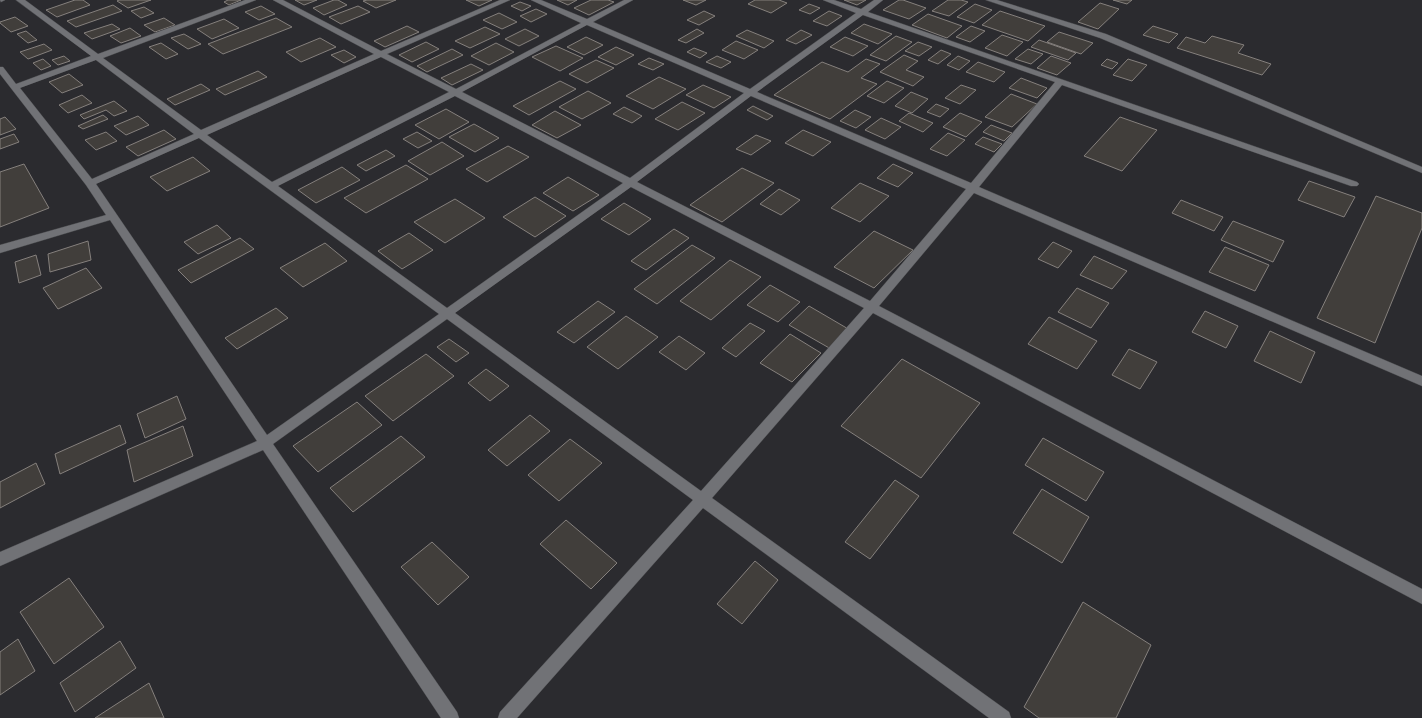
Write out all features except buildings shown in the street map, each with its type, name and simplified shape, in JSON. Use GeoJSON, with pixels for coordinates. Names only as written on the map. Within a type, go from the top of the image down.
{"type":"FeatureCollection","features":[{"type":"Feature","properties":{"kind":"street"},"geometry":{"type":"LineString","coordinates":[[20,0],[271,186],[1003,718]]}},
{"type":"Feature","properties":{"kind":"street"},"geometry":{"type":"LineString","coordinates":[[15,87],[252,0]]}},
{"type":"Feature","properties":{"kind":"street"},"geometry":{"type":"LineString","coordinates":[[277,0],[454,93],[871,307],[1422,597]]}},
{"type":"Feature","properties":{"kind":"street"},"geometry":{"type":"LineString","coordinates":[[90,183],[380,54],[506,0]]}},
{"type":"Feature","properties":{"kind":"street"},"geometry":{"type":"LineString","coordinates":[[535,0],[1422,381]]}},
{"type":"Feature","properties":{"kind":"street"},"geometry":{"type":"LineString","coordinates":[[271,186],[454,93],[629,0]]}},
{"type":"Feature","properties":{"kind":"street"},"geometry":{"type":"LineString","coordinates":[[827,0],[1354,184]]}},
{"type":"Feature","properties":{"kind":"street"},"geometry":{"type":"LineString","coordinates":[[0,559],[265,443],[630,183],[750,92],[879,0]]}},
{"type":"Feature","properties":{"kind":"street"},"geometry":{"type":"LineString","coordinates":[[990,0],[1103,36],[1422,170]]}},
{"type":"Feature","properties":{"kind":"street"},"geometry":{"type":"LineString","coordinates":[[0,69],[90,183],[113,216],[451,718]]}},
{"type":"Feature","properties":{"kind":"street"},"geometry":{"type":"LineString","coordinates":[[506,718],[702,500],[871,307],[974,188],[1060,82]]}},
{"type":"Feature","properties":{"kind":"street"},"geometry":{"type":"LineString","coordinates":[[0,249],[113,216]]}}]}
